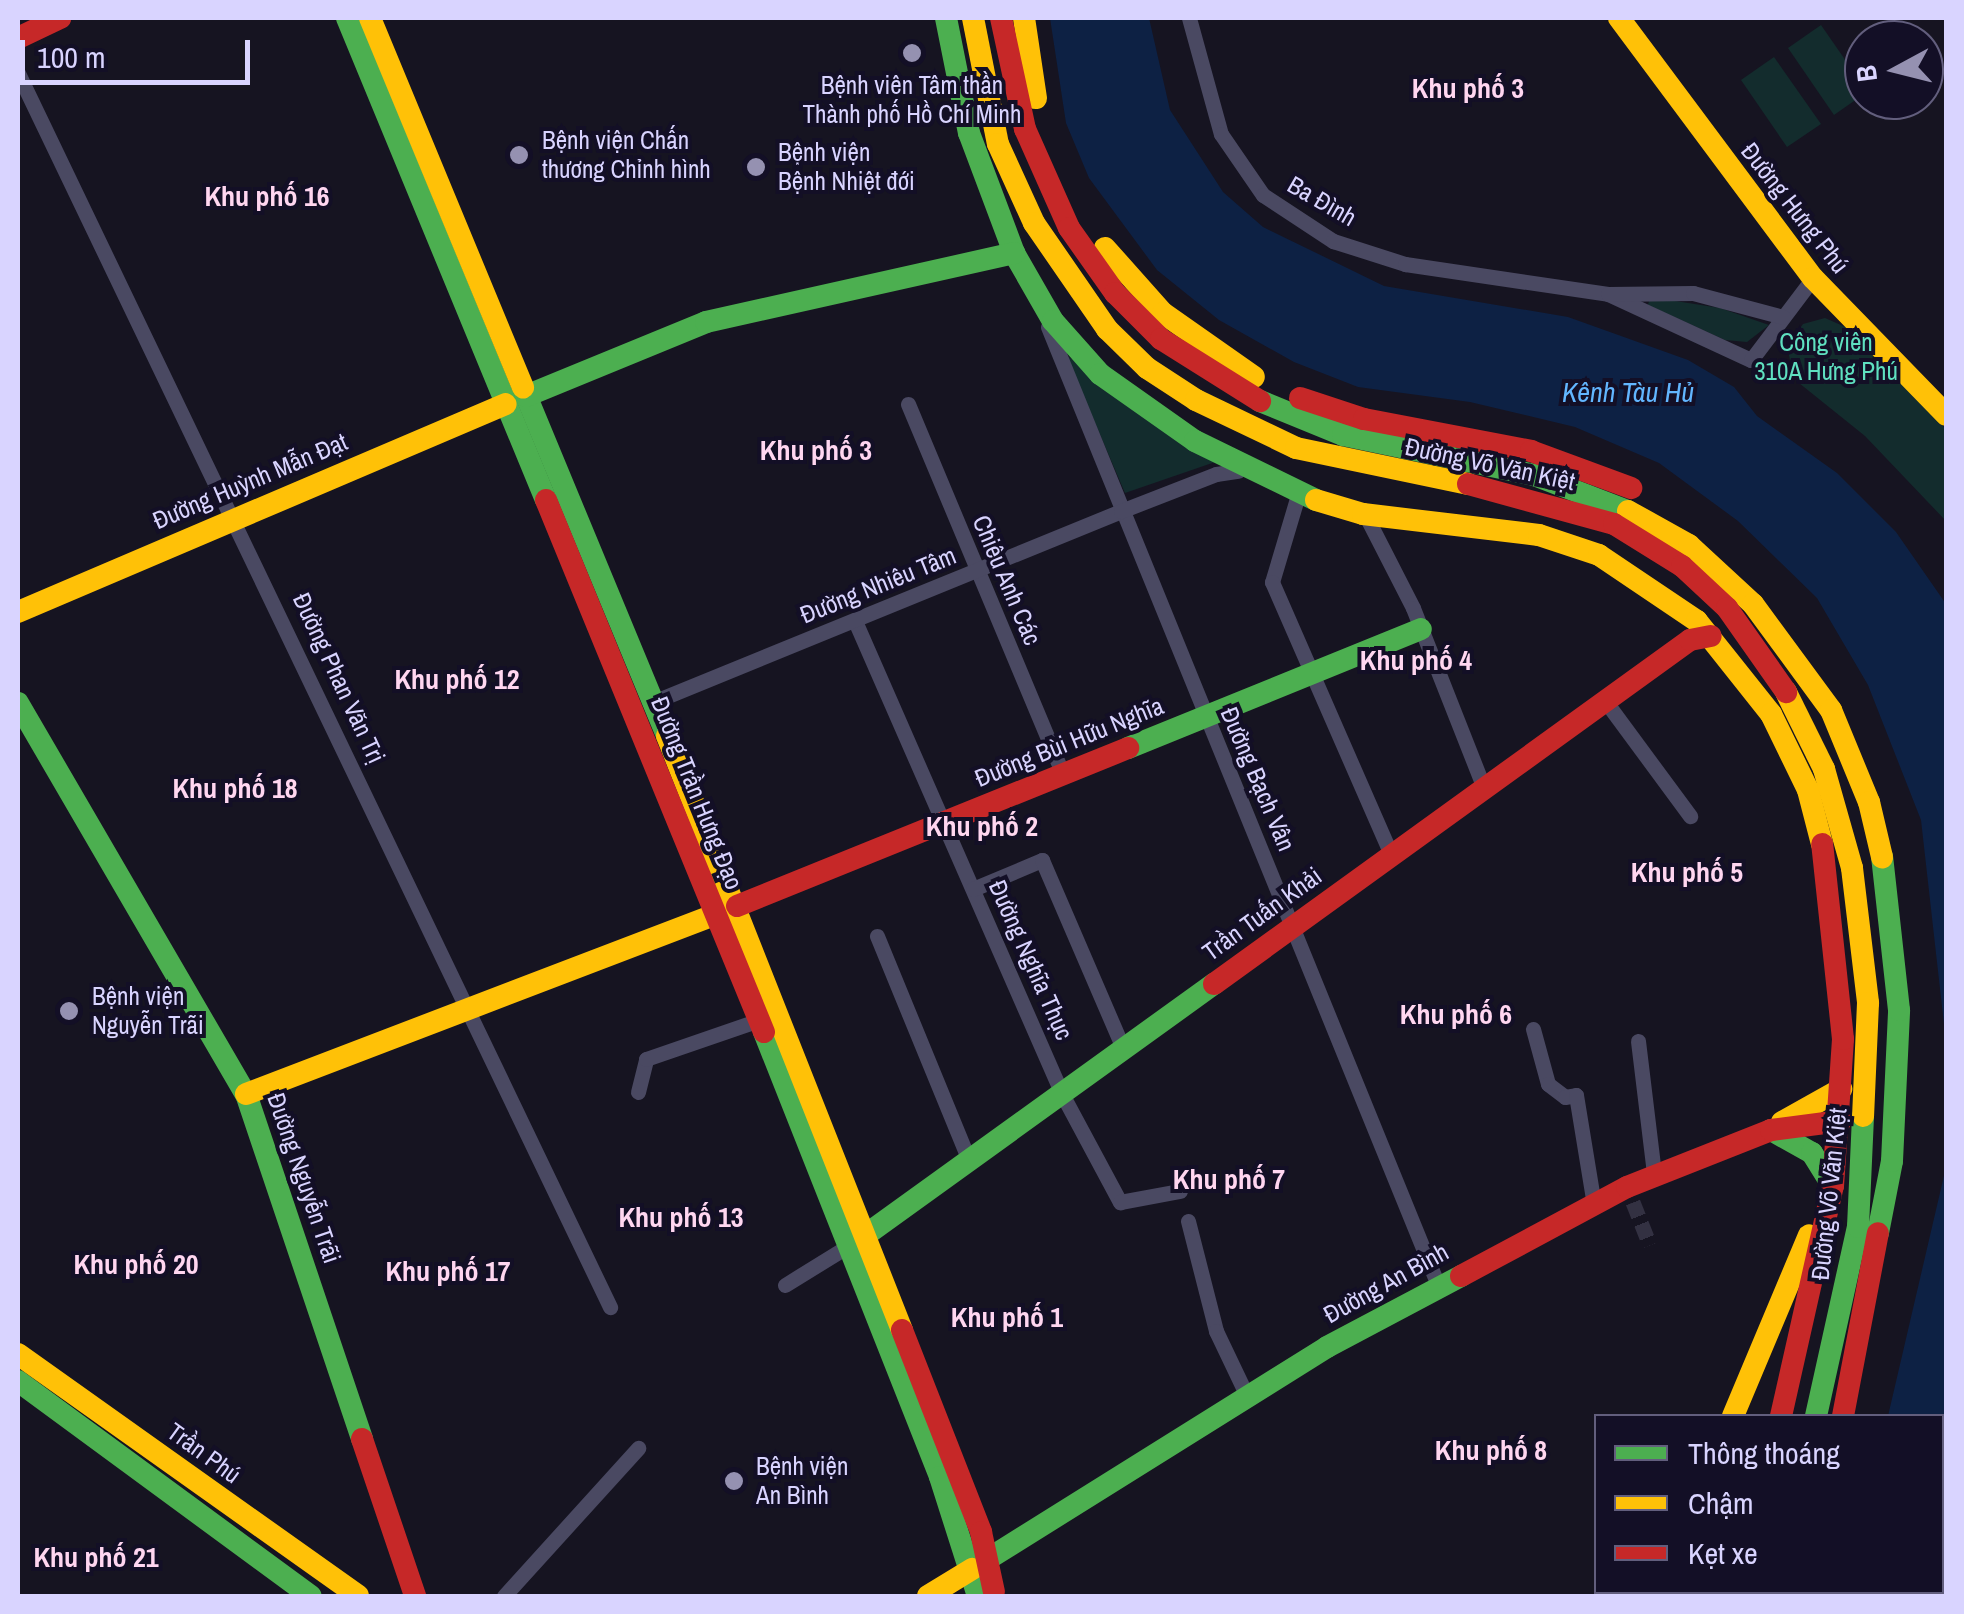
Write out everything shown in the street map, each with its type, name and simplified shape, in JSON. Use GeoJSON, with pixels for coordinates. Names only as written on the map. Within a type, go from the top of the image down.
{"type":"FeatureCollection","features":[{"type":"Feature","properties":{"kind":"main road"},"geometry":{"type":"LineString","coordinates":[[18,38],[60,18]]}},
{"type":"Feature","properties":{"kind":"main road","name":"Đường Trần Hưng Đạo"},"geometry":{"type":"LineString","coordinates":[[347,18],[426,178]]}},
{"type":"Feature","properties":{"kind":"main road","name":"Đường Trần Hưng Đạo"},"geometry":{"type":"LineString","coordinates":[[370,18],[426,178],[727,910],[995,1596]]}},
{"type":"Feature","properties":{"kind":"main road","name":"Đường Võ Văn Kiệt"},"geometry":{"type":"LineString","coordinates":[[946,18],[969,132],[1014,253],[1033,291],[1070,346],[1100,374],[1252,472],[1298,495],[1363,514],[1388,527],[1572,544],[1624,568],[1699,633],[1771,714],[1819,828],[1839,945],[1842,1089],[1831,1197],[1781,1414]]}},
{"type":"Feature","properties":{"kind":"main road","name":"Đường Võ Văn Kiệt"},"geometry":{"type":"LineString","coordinates":[[973,18],[998,144],[1045,242],[1126,349],[1167,383],[1231,419],[1313,453],[1588,514],[1642,539],[1727,608],[1794,701],[1841,823],[1862,920],[1868,1069],[1867,1123],[1852,1263],[1816,1414]]}},
{"type":"Feature","properties":{"kind":"main road","name":"Đường Võ Văn Kiệt"},"geometry":{"type":"LineString","coordinates":[[1000,18],[1025,129],[1076,223],[1139,319],[1202,372],[1342,436],[1534,476],[1620,504],[1689,545],[1754,604],[1831,710],[1869,802],[1895,955],[1904,1126],[1894,1278],[1862,1414]]}},
{"type":"Feature","properties":{"kind":"main road","name":"Đường Võ Văn Kiệt"},"geometry":{"type":"LineString","coordinates":[[1024,18],[1030,80],[1076,223]]}},
{"type":"Feature","properties":{"kind":"main road","name":"Đường Hưng Phú"},"geometry":{"type":"LineString","coordinates":[[1619,18],[1813,278],[1946,415]]}},
{"type":"Feature","properties":{"kind":"main road","name":"Đường Huỳnh Mẫn Đạt"},"geometry":{"type":"LineString","coordinates":[[18,612],[235,516],[706,322],[1014,253],[1045,242],[1076,223]]}},
{"type":"Feature","properties":{"kind":"main road","name":"Đường Bùi Hữu Nghĩa"},"geometry":{"type":"LineString","coordinates":[[246,1094],[727,910],[1421,629]]}},
{"type":"Feature","properties":{"kind":"main road","name":"Trần Tuấn Khải"},"geometry":{"type":"LineString","coordinates":[[857,1240],[1699,633]]}},
{"type":"Feature","properties":{"kind":"main road","name":"Đường Nguyễn Trãi"},"geometry":{"type":"LineString","coordinates":[[18,703],[246,1094],[415,1596]]}},
{"type":"Feature","properties":{"kind":"main road","name":"Đường Trần Hưng Đạo"},"geometry":{"type":"LineString","coordinates":[[727,910],[758,1020],[857,1240]]}},
{"type":"Feature","properties":{"kind":"main road"},"geometry":{"type":"LineString","coordinates":[[1771,1130],[1842,1089],[1868,1069]]}},
{"type":"Feature","properties":{"kind":"main road","name":"Đường An Bình"},"geometry":{"type":"LineString","coordinates":[[928,1596],[1247,1396],[1438,1285],[1654,1174],[1771,1130],[1840,1121],[1904,1126]]}},
{"type":"Feature","properties":{"kind":"main road","name":"Đường Võ Văn Kiệt"},"geometry":{"type":"LineString","coordinates":[[1842,1414],[1904,1126]]}},
{"type":"Feature","properties":{"kind":"main road"},"geometry":{"type":"LineString","coordinates":[[1771,1130],[1812,1153],[1831,1197]]}},
{"type":"Feature","properties":{"kind":"main road","name":"Đường Võ Văn Kiệt"},"geometry":{"type":"LineString","coordinates":[[1734,1414],[1805,1241],[1831,1197]]}},
{"type":"Feature","properties":{"kind":"main road","name":"Trần Phú"},"geometry":{"type":"LineString","coordinates":[[18,1354],[54,1393],[310,1596]]}},
{"type":"Feature","properties":{"kind":"main road","name":"Trần Phú"},"geometry":{"type":"LineString","coordinates":[[18,1382],[54,1393],[358,1596]]}},
{"type":"Feature","properties":{"kind":"main road","name":"Đường Trần Hưng Đạo"},"geometry":{"type":"LineString","coordinates":[[978,1596],[980,1564]]}},
{"type":"Feature","properties":{"kind":"street","name":"Ba Đình"},"geometry":{"type":"LineString","coordinates":[[1189,18],[1221,134],[1264,195],[1332,241],[1404,264],[1608,294],[1693,292],[1783,316],[1751,360],[1608,294]]}},
{"type":"Feature","properties":{"kind":"street","name":"Đường Phan Văn Trị"},"geometry":{"type":"LineString","coordinates":[[18,74],[235,516],[610,1307]]}},
{"type":"Feature","properties":{"kind":"street"},"geometry":{"type":"LineString","coordinates":[[1783,316],[1813,278]]}},
{"type":"Feature","properties":{"kind":"street","name":"Đường Bạch Vân"},"geometry":{"type":"LineString","coordinates":[[1033,291],[1438,1285]]}},
{"type":"Feature","properties":{"kind":"street","name":"Chiêu Anh Các"},"geometry":{"type":"LineString","coordinates":[[908,404],[1063,774]]}},
{"type":"Feature","properties":{"kind":"street","name":"Đường Nhiêu Tâm"},"geometry":{"type":"LineString","coordinates":[[642,706],[1216,474],[1252,472]]}},
{"type":"Feature","properties":{"kind":"street"},"geometry":{"type":"LineString","coordinates":[[1298,495],[1272,582],[1391,855]]}},
{"type":"Feature","properties":{"kind":"street"},"geometry":{"type":"LineString","coordinates":[[1388,527],[1421,629],[1484,788]]}},
{"type":"Feature","properties":{"kind":"street","name":"Đường Nghĩa Thục"},"geometry":{"type":"LineString","coordinates":[[855,621],[1062,1094],[1122,1206],[1180,1191]]}},
{"type":"Feature","properties":{"kind":"street"},"geometry":{"type":"LineString","coordinates":[[1606,702],[1690,816]]}},
{"type":"Feature","properties":{"kind":"street"},"geometry":{"type":"LineString","coordinates":[[973,889],[1042,860],[1123,1048]]}},
{"type":"Feature","properties":{"kind":"street"},"geometry":{"type":"LineString","coordinates":[[877,936],[970,1160]]}},
{"type":"Feature","properties":{"kind":"street"},"geometry":{"type":"LineString","coordinates":[[638,1092],[646,1059],[758,1020]]}},
{"type":"Feature","properties":{"kind":"street"},"geometry":{"type":"LineString","coordinates":[[1533,1029],[1548,1084],[1565,1097],[1576,1096],[1594,1205]]}},
{"type":"Feature","properties":{"kind":"street"},"geometry":{"type":"LineString","coordinates":[[1638,1041],[1654,1174]]}},
{"type":"Feature","properties":{"kind":"street"},"geometry":{"type":"LineString","coordinates":[[1188,1220],[1216,1331],[1247,1396]]}},
{"type":"Feature","properties":{"kind":"street"},"geometry":{"type":"LineString","coordinates":[[786,1284],[857,1240]]}},
{"type":"Feature","properties":{"kind":"street"},"geometry":{"type":"LineString","coordinates":[[504,1596],[638,1448]]}},
{"type":"Feature","properties":{"kind":"green space"},"geometry":{"type":"Polygon","coordinates":[[[1821,25],[1844,58],[1844,108],[1834,115],[1788,48],[1821,25]]]}},
{"type":"Feature","properties":{"kind":"green space"},"geometry":{"type":"Polygon","coordinates":[[[1774,57],[1821,124],[1787,147],[1741,80],[1774,57]]]}},
{"type":"Feature","properties":{"kind":"green space"},"geometry":{"type":"Polygon","coordinates":[[[1650,297],[1720,308],[1769,325],[1747,342],[1725,340],[1648,305],[1650,297]]]}},
{"type":"Feature","properties":{"kind":"green space","name":"Công viên 310A Hưng Phú"},"geometry":{"type":"Polygon","coordinates":[[[1825,318],[1850,329],[1946,429],[1946,521],[1865,436],[1794,379],[1787,346],[1803,324],[1825,318]]]}},
{"type":"Feature","properties":{"kind":"green space"},"geometry":{"type":"Polygon","coordinates":[[[1066,355],[1218,461],[1125,493],[1066,355]]]}},
{"type":"Feature","properties":{"kind":"water","name":"Kênh Tàu Hủ"},"geometry":{"type":"Polygon","coordinates":[[[1050,18],[1149,18],[1170,110],[1223,192],[1263,227],[1384,286],[1568,317],[1688,360],[1734,387],[1757,416],[1837,473],[1896,532],[1946,604],[1946,1042],[1921,820],[1868,685],[1817,598],[1738,521],[1659,463],[1575,427],[1470,402],[1358,387],[1294,362],[1219,320],[1157,270],[1089,178],[1066,123],[1050,18]]]}},
{"type":"Feature","properties":{"kind":"water"},"geometry":{"type":"Polygon","coordinates":[[[1946,1167],[1946,1596],[1848,1596],[1944,1594],[1944,1414],[1888,1414],[1946,1167]]]}},
{"type":"Feature","properties":{"kind":"tunnel"},"geometry":{"type":"LineString","coordinates":[[1633,1202],[1650,1245]]}},
{"type":"Feature","properties":{"kind":"traffic: fast"},"geometry":{"type":"LineString","coordinates":[[347,18],[546,500]]}},
{"type":"Feature","properties":{"kind":"traffic: fast"},"geometry":{"type":"LineString","coordinates":[[946,18],[969,133],[1014,253],[1053,321],[1100,374],[1195,441],[1316,500]]}},
{"type":"Feature","properties":{"kind":"traffic: fast"},"geometry":{"type":"LineString","coordinates":[[526,396],[706,322],[1014,253]]}},
{"type":"Feature","properties":{"kind":"traffic: fast"},"geometry":{"type":"LineString","coordinates":[[523,388],[667,736]]}},
{"type":"Feature","properties":{"kind":"traffic: fast"},"geometry":{"type":"LineString","coordinates":[[1260,401],[1343,435],[1534,475],[1628,511]]}},
{"type":"Feature","properties":{"kind":"traffic: fast"},"geometry":{"type":"LineString","coordinates":[[1128,748],[1421,629]]}},
{"type":"Feature","properties":{"kind":"traffic: fast"},"geometry":{"type":"LineString","coordinates":[[18,703],[246,1094],[362,1439]]}},
{"type":"Feature","properties":{"kind":"traffic: fast"},"geometry":{"type":"LineString","coordinates":[[1878,1233],[1892,1161],[1899,1010],[1882,857]]}},
{"type":"Feature","properties":{"kind":"traffic: fast"},"geometry":{"type":"LineString","coordinates":[[867,1234],[1214,984]]}},
{"type":"Feature","properties":{"kind":"traffic: fast"},"geometry":{"type":"LineString","coordinates":[[764,1032],[940,1477],[978,1596]]}},
{"type":"Feature","properties":{"kind":"traffic: fast"},"geometry":{"type":"LineString","coordinates":[[1816,1414],[1858,1227],[1863,1116]]}},
{"type":"Feature","properties":{"kind":"traffic: fast"},"geometry":{"type":"LineString","coordinates":[[1771,1130],[1812,1153],[1833,1186]]}},
{"type":"Feature","properties":{"kind":"traffic: fast"},"geometry":{"type":"LineString","coordinates":[[988,1559],[1327,1347],[1461,1276]]}},
{"type":"Feature","properties":{"kind":"traffic: fast"},"geometry":{"type":"LineString","coordinates":[[18,1381],[311,1596]]}},
{"type":"Feature","properties":{"kind":"traffic: slow"},"geometry":{"type":"LineString","coordinates":[[370,18],[523,388]]}},
{"type":"Feature","properties":{"kind":"traffic: slow"},"geometry":{"type":"LineString","coordinates":[[973,18],[998,144],[1034,223],[1107,329],[1147,368],[1196,400],[1296,448],[1468,484]]}},
{"type":"Feature","properties":{"kind":"traffic: slow"},"geometry":{"type":"LineString","coordinates":[[1024,18],[1036,98]]}},
{"type":"Feature","properties":{"kind":"traffic: slow"},"geometry":{"type":"LineString","coordinates":[[1619,18],[1813,278],[1946,415]]}},
{"type":"Feature","properties":{"kind":"traffic: slow"},"geometry":{"type":"LineString","coordinates":[[1105,248],[1163,313],[1254,377]]}},
{"type":"Feature","properties":{"kind":"traffic: slow"},"geometry":{"type":"LineString","coordinates":[[18,612],[506,404]]}},
{"type":"Feature","properties":{"kind":"traffic: slow"},"geometry":{"type":"LineString","coordinates":[[1316,500],[1363,514],[1539,535],[1599,555],[1697,621],[1771,714],[1808,790],[1822,844]]}},
{"type":"Feature","properties":{"kind":"traffic: slow"},"geometry":{"type":"LineString","coordinates":[[1628,511],[1689,545],[1753,604],[1831,710],[1869,802],[1882,857]]}},
{"type":"Feature","properties":{"kind":"traffic: slow"},"geometry":{"type":"LineString","coordinates":[[1786,692],[1824,769],[1852,868],[1868,1003],[1863,1116]]}},
{"type":"Feature","properties":{"kind":"traffic: slow"},"geometry":{"type":"LineString","coordinates":[[667,736],[902,1330]]}},
{"type":"Feature","properties":{"kind":"traffic: slow"},"geometry":{"type":"LineString","coordinates":[[246,1094],[717,914]]}},
{"type":"Feature","properties":{"kind":"traffic: slow"},"geometry":{"type":"LineString","coordinates":[[1782,1122],[1841,1089]]}},
{"type":"Feature","properties":{"kind":"traffic: slow"},"geometry":{"type":"LineString","coordinates":[[1734,1414],[1809,1235]]}},
{"type":"Feature","properties":{"kind":"traffic: slow"},"geometry":{"type":"LineString","coordinates":[[18,1354],[358,1596]]}},
{"type":"Feature","properties":{"kind":"traffic: slow"},"geometry":{"type":"LineString","coordinates":[[928,1596],[972,1569]]}},
{"type":"Feature","properties":{"kind":"traffic: jam"},"geometry":{"type":"LineString","coordinates":[[18,38],[60,18]]}},
{"type":"Feature","properties":{"kind":"traffic: jam"},"geometry":{"type":"LineString","coordinates":[[1001,18],[1025,129],[1069,228],[1115,293],[1161,339],[1260,401]]}},
{"type":"Feature","properties":{"kind":"traffic: jam"},"geometry":{"type":"LineString","coordinates":[[1300,398],[1364,419],[1531,451],[1631,488]]}},
{"type":"Feature","properties":{"kind":"traffic: jam"},"geometry":{"type":"LineString","coordinates":[[1468,484],[1614,524],[1682,566],[1727,608],[1786,692]]}},
{"type":"Feature","properties":{"kind":"traffic: jam"},"geometry":{"type":"LineString","coordinates":[[546,500],[764,1032]]}},
{"type":"Feature","properties":{"kind":"traffic: jam"},"geometry":{"type":"LineString","coordinates":[[1214,984],[1690,640],[1711,636]]}},
{"type":"Feature","properties":{"kind":"traffic: jam"},"geometry":{"type":"LineString","coordinates":[[737,906],[1128,748]]}},
{"type":"Feature","properties":{"kind":"traffic: jam"},"geometry":{"type":"LineString","coordinates":[[1781,1414],[1833,1186],[1843,1039],[1822,844]]}},
{"type":"Feature","properties":{"kind":"traffic: jam"},"geometry":{"type":"LineString","coordinates":[[1461,1276],[1627,1187],[1771,1130],[1840,1121]]}},
{"type":"Feature","properties":{"kind":"traffic: jam"},"geometry":{"type":"LineString","coordinates":[[1843,1414],[1878,1233]]}},
{"type":"Feature","properties":{"kind":"traffic: jam"},"geometry":{"type":"LineString","coordinates":[[902,1330],[981,1532],[994,1592]]}},
{"type":"Feature","properties":{"kind":"traffic: jam"},"geometry":{"type":"LineString","coordinates":[[362,1439],[415,1596]]}},
{"type":"Feature","properties":{"kind":"place","name":"Bệnh viện Tâm thần Thành phố Hồ Chí Minh"},"geometry":{"type":"Point","coordinates":[912,53]}},
{"type":"Feature","properties":{"kind":"place","name":"Bệnh viện Chấn thương Chỉnh hình"},"geometry":{"type":"Point","coordinates":[519,155]}},
{"type":"Feature","properties":{"kind":"place","name":"Bệnh viện Bệnh Nhiệt đới"},"geometry":{"type":"Point","coordinates":[756,167]}},
{"type":"Feature","properties":{"kind":"place","name":"Bệnh viện Nguyễn Trãi"},"geometry":{"type":"Point","coordinates":[69,1011]}},
{"type":"Feature","properties":{"kind":"place","name":"Bệnh viện An Bình"},"geometry":{"type":"Point","coordinates":[734,1481]}},
{"type":"Feature","properties":{"kind":"district","name":"Khu phố 3"},"geometry":{"type":"Point","coordinates":[1468,88]}},
{"type":"Feature","properties":{"kind":"district","name":"Khu phố 16"},"geometry":{"type":"Point","coordinates":[267,196]}},
{"type":"Feature","properties":{"kind":"district","name":"Khu phố 3"},"geometry":{"type":"Point","coordinates":[816,450]}},
{"type":"Feature","properties":{"kind":"district","name":"Khu phố 4"},"geometry":{"type":"Point","coordinates":[1416,660]}},
{"type":"Feature","properties":{"kind":"district","name":"Khu phố 12"},"geometry":{"type":"Point","coordinates":[457,679]}},
{"type":"Feature","properties":{"kind":"district","name":"Khu phố 18"},"geometry":{"type":"Point","coordinates":[235,788]}},
{"type":"Feature","properties":{"kind":"district","name":"Khu phố 2"},"geometry":{"type":"Point","coordinates":[982,826]}},
{"type":"Feature","properties":{"kind":"district","name":"Khu phố 5"},"geometry":{"type":"Point","coordinates":[1687,872]}},
{"type":"Feature","properties":{"kind":"district","name":"Khu phố 6"},"geometry":{"type":"Point","coordinates":[1456,1014]}},
{"type":"Feature","properties":{"kind":"district","name":"Khu phố 7"},"geometry":{"type":"Point","coordinates":[1229,1179]}},
{"type":"Feature","properties":{"kind":"district","name":"Khu phố 13"},"geometry":{"type":"Point","coordinates":[681,1217]}},
{"type":"Feature","properties":{"kind":"district","name":"Khu phố 20"},"geometry":{"type":"Point","coordinates":[136,1264]}},
{"type":"Feature","properties":{"kind":"district","name":"Khu phố 17"},"geometry":{"type":"Point","coordinates":[448,1271]}},
{"type":"Feature","properties":{"kind":"district","name":"Khu phố 1"},"geometry":{"type":"Point","coordinates":[1007,1317]}},
{"type":"Feature","properties":{"kind":"district","name":"Khu phố 8"},"geometry":{"type":"Point","coordinates":[1491,1450]}},
{"type":"Feature","properties":{"kind":"district","name":"Khu phố 21"},"geometry":{"type":"Point","coordinates":[96,1557]}}]}
